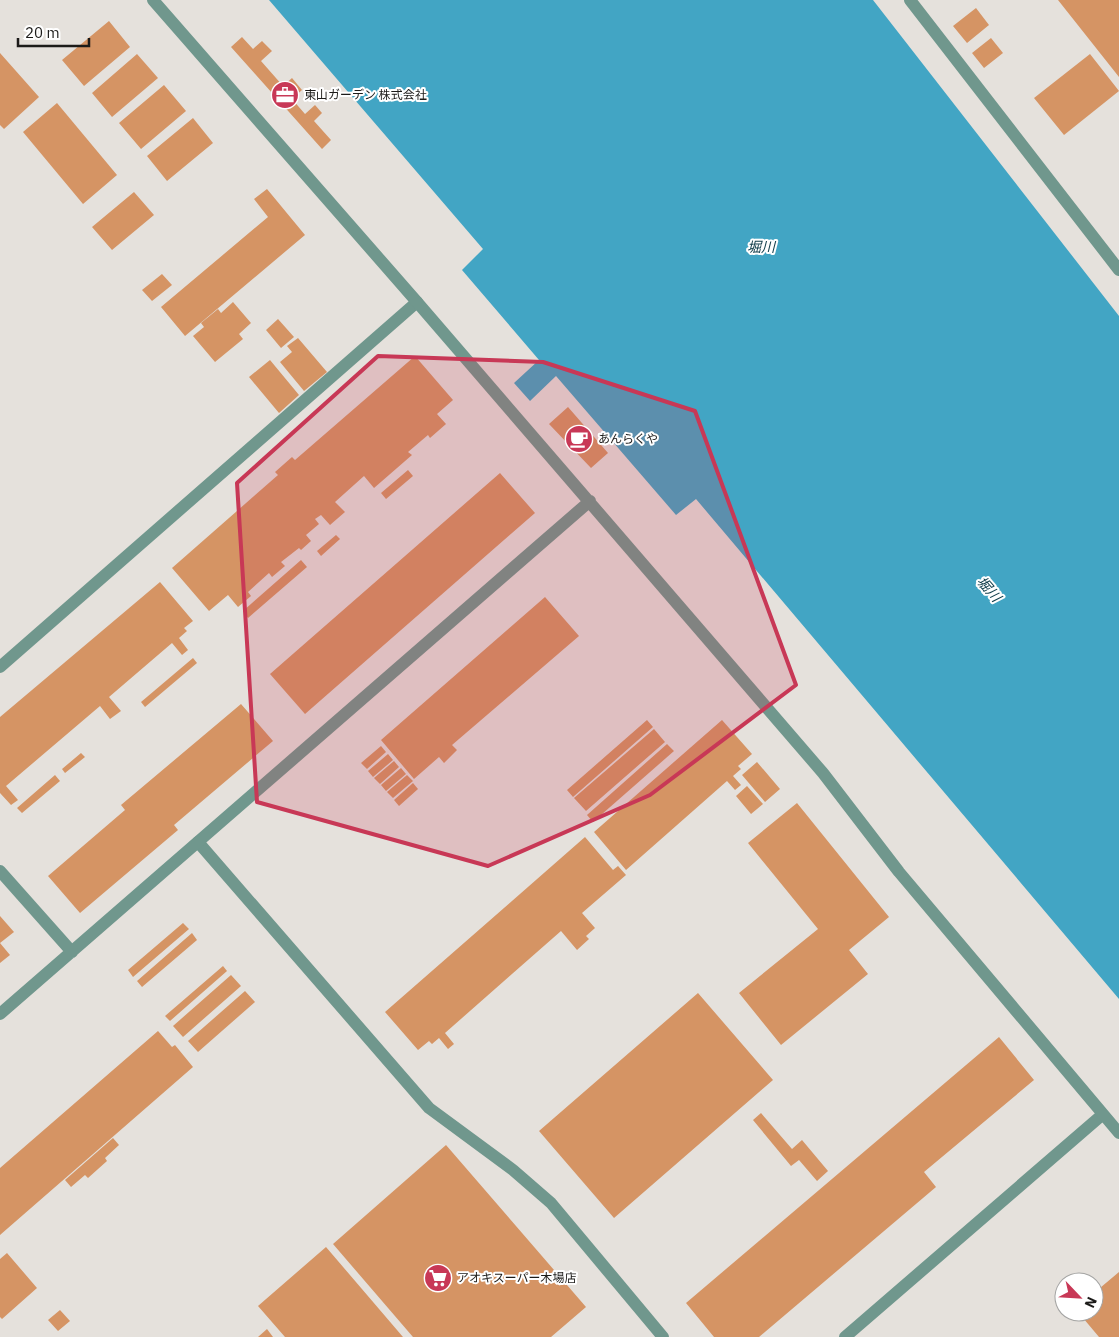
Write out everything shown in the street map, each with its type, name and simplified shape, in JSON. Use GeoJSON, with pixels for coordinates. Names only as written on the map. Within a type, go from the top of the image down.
{"type":"FeatureCollection","features":[{"type":"Feature","properties":{"kind":"street"},"geometry":{"type":"LineString","coordinates":[[153,0],[590,501],[817,766],[900,872],[1119,1133]]}},
{"type":"Feature","properties":{"kind":"street"},"geometry":{"type":"LineString","coordinates":[[910,0],[1119,270]]}},
{"type":"Feature","properties":{"kind":"street"},"geometry":{"type":"LineString","coordinates":[[0,667],[417,302]]}},
{"type":"Feature","properties":{"kind":"street"},"geometry":{"type":"LineString","coordinates":[[0,1014],[590,501]]}},
{"type":"Feature","properties":{"kind":"street"},"geometry":{"type":"LineString","coordinates":[[198,842],[429,1108],[513,1170],[551,1203],[663,1337]]}},
{"type":"Feature","properties":{"kind":"street"},"geometry":{"type":"LineString","coordinates":[[0,871],[72,952]]}},
{"type":"Feature","properties":{"kind":"street"},"geometry":{"type":"LineString","coordinates":[[846,1337],[1102,1114]]}},
{"type":"Feature","properties":{"kind":"highlighted area"},"geometry":{"type":"Polygon","coordinates":[[[378,356],[543,362],[695,411],[796,685],[650,795],[488,866],[257,802],[237,483],[378,356]]]}},
{"type":"Feature","properties":{"kind":"water","name":"堀川"},"geometry":{"type":"Polygon","coordinates":[[[269,0],[873,0],[1119,316],[1119,999],[696,499],[676,515],[556,376],[530,401],[514,383],[539,360],[462,270],[483,249],[269,0]]]}},
{"type":"Feature","properties":{"kind":"building"},"geometry":{"type":"Polygon","coordinates":[[[1058,0],[1119,0],[1119,77],[1058,0]]]}},
{"type":"Feature","properties":{"kind":"building"},"geometry":{"type":"Polygon","coordinates":[[[976,8],[989,25],[967,43],[953,26],[976,8]]]}},
{"type":"Feature","properties":{"kind":"building"},"geometry":{"type":"Polygon","coordinates":[[[109,21],[130,47],[84,86],[62,60],[109,21]]]}},
{"type":"Feature","properties":{"kind":"building","name":"東山ガーデン 株式会社"},"geometry":{"type":"Polygon","coordinates":[[[242,37],[253,49],[262,41],[272,51],[261,61],[283,86],[292,78],[302,90],[292,99],[305,114],[315,105],[322,113],[314,121],[331,140],[322,149],[231,47],[242,37]]]}},
{"type":"Feature","properties":{"kind":"building"},"geometry":{"type":"Polygon","coordinates":[[[991,38],[1003,53],[984,68],[972,53],[991,38]]]}},
{"type":"Feature","properties":{"kind":"building"},"geometry":{"type":"Polygon","coordinates":[[[0,53],[39,97],[4,129],[0,125],[0,53]]]}},
{"type":"Feature","properties":{"kind":"building"},"geometry":{"type":"Polygon","coordinates":[[[137,54],[158,78],[112,117],[92,93],[137,54]]]}},
{"type":"Feature","properties":{"kind":"building"},"geometry":{"type":"Polygon","coordinates":[[[1090,54],[1119,91],[1064,135],[1034,98],[1090,54]]]}},
{"type":"Feature","properties":{"kind":"building"},"geometry":{"type":"Polygon","coordinates":[[[164,85],[186,111],[141,149],[119,123],[164,85]]]}},
{"type":"Feature","properties":{"kind":"building"},"geometry":{"type":"Polygon","coordinates":[[[57,103],[117,175],[83,204],[23,132],[57,103]]]}},
{"type":"Feature","properties":{"kind":"building"},"geometry":{"type":"Polygon","coordinates":[[[193,118],[213,143],[167,181],[147,156],[193,118]]]}},
{"type":"Feature","properties":{"kind":"building"},"geometry":{"type":"Polygon","coordinates":[[[267,189],[305,235],[185,336],[161,307],[268,217],[254,199],[267,189]]]}},
{"type":"Feature","properties":{"kind":"building"},"geometry":{"type":"Polygon","coordinates":[[[134,192],[154,215],[112,250],[92,227],[134,192]]]}},
{"type":"Feature","properties":{"kind":"building"},"geometry":{"type":"Polygon","coordinates":[[[162,274],[172,285],[152,301],[142,290],[162,274]]]}},
{"type":"Feature","properties":{"kind":"building"},"geometry":{"type":"Polygon","coordinates":[[[233,302],[251,323],[239,334],[243,339],[215,362],[193,336],[204,327],[201,323],[218,309],[221,313],[233,302]]]}},
{"type":"Feature","properties":{"kind":"building"},"geometry":{"type":"Polygon","coordinates":[[[278,319],[294,337],[281,348],[266,330],[278,319]]]}},
{"type":"Feature","properties":{"kind":"building"},"geometry":{"type":"Polygon","coordinates":[[[298,338],[327,372],[304,391],[280,362],[292,352],[287,346],[298,338]]]}},
{"type":"Feature","properties":{"kind":"building"},"geometry":{"type":"Polygon","coordinates":[[[415,356],[453,400],[437,414],[446,424],[430,438],[428,435],[408,452],[412,455],[374,488],[364,476],[335,502],[345,512],[330,525],[321,515],[315,519],[319,524],[306,535],[311,541],[301,550],[299,548],[281,562],[285,566],[272,577],[269,573],[248,592],[251,596],[238,607],[228,595],[209,611],[172,568],[278,475],[275,472],[292,457],[295,460],[415,356]]]}},
{"type":"Feature","properties":{"kind":"building"},"geometry":{"type":"Polygon","coordinates":[[[270,360],[299,395],[279,413],[249,377],[270,360]]]}},
{"type":"Feature","properties":{"kind":"building","name":"あんらくや"},"geometry":{"type":"Polygon","coordinates":[[[568,407],[608,453],[591,468],[549,424],[568,407]]]}},
{"type":"Feature","properties":{"kind":"building"},"geometry":{"type":"Polygon","coordinates":[[[408,470],[413,476],[386,499],[381,493],[408,470]]]}},
{"type":"Feature","properties":{"kind":"building"},"geometry":{"type":"Polygon","coordinates":[[[500,473],[535,513],[305,714],[270,674],[500,473]]]}},
{"type":"Feature","properties":{"kind":"building"},"geometry":{"type":"Polygon","coordinates":[[[336,535],[340,539],[321,556],[317,551],[336,535]]]}},
{"type":"Feature","properties":{"kind":"building"},"geometry":{"type":"Polygon","coordinates":[[[301,560],[307,567],[248,618],[243,611],[301,560]]]}},
{"type":"Feature","properties":{"kind":"building"},"geometry":{"type":"Polygon","coordinates":[[[160,582],[193,621],[184,628],[187,631],[179,638],[188,650],[182,655],[172,643],[109,697],[121,711],[110,719],[100,706],[6,786],[18,800],[11,805],[0,793],[0,717],[160,582]]]}},
{"type":"Feature","properties":{"kind":"building"},"geometry":{"type":"Polygon","coordinates":[[[545,597],[579,636],[452,745],[457,750],[444,763],[439,757],[414,779],[381,740],[545,597]]]}},
{"type":"Feature","properties":{"kind":"building"},"geometry":{"type":"Polygon","coordinates":[[[193,658],[197,663],[145,707],[141,702],[193,658]]]}},
{"type":"Feature","properties":{"kind":"building"},"geometry":{"type":"Polygon","coordinates":[[[241,704],[273,741],[174,825],[178,830],[80,913],[48,876],[125,810],[121,805],[241,704]]]}},
{"type":"Feature","properties":{"kind":"building"},"geometry":{"type":"Polygon","coordinates":[[[647,720],[653,727],[573,797],[567,790],[647,720]]]}},
{"type":"Feature","properties":{"kind":"building"},"geometry":{"type":"Polygon","coordinates":[[[722,720],[752,754],[738,766],[741,769],[733,776],[741,785],[735,790],[727,781],[626,870],[594,832],[722,720]]]}},
{"type":"Feature","properties":{"kind":"building"},"geometry":{"type":"Polygon","coordinates":[[[654,729],[665,742],[586,811],[574,798],[654,729]]]}},
{"type":"Feature","properties":{"kind":"building"},"geometry":{"type":"Polygon","coordinates":[[[667,744],[674,751],[593,822],[587,815],[667,744]]]}},
{"type":"Feature","properties":{"kind":"building"},"geometry":{"type":"Polygon","coordinates":[[[381,746],[386,752],[367,769],[361,763],[381,746]]]}},
{"type":"Feature","properties":{"kind":"building"},"geometry":{"type":"Polygon","coordinates":[[[81,753],[85,757],[65,773],[62,769],[81,753]]]}},
{"type":"Feature","properties":{"kind":"building"},"geometry":{"type":"Polygon","coordinates":[[[388,754],[393,760],[373,777],[368,771],[388,754]]]}},
{"type":"Feature","properties":{"kind":"building"},"geometry":{"type":"Polygon","coordinates":[[[394,761],[399,767],[380,784],[374,778],[394,761]]]}},
{"type":"Feature","properties":{"kind":"building"},"geometry":{"type":"Polygon","coordinates":[[[757,762],[780,789],[765,802],[742,775],[757,762]]]}},
{"type":"Feature","properties":{"kind":"building"},"geometry":{"type":"Polygon","coordinates":[[[401,768],[406,774],[386,791],[381,785],[401,768]]]}},
{"type":"Feature","properties":{"kind":"building"},"geometry":{"type":"Polygon","coordinates":[[[55,775],[60,781],[22,813],[17,808],[55,775]]]}},
{"type":"Feature","properties":{"kind":"building"},"geometry":{"type":"Polygon","coordinates":[[[407,775],[413,781],[393,798],[387,792],[407,775]]]}},
{"type":"Feature","properties":{"kind":"building"},"geometry":{"type":"Polygon","coordinates":[[[413,783],[418,789],[399,806],[394,800],[413,783]]]}},
{"type":"Feature","properties":{"kind":"building"},"geometry":{"type":"Polygon","coordinates":[[[747,786],[763,804],[751,814],[736,796],[747,786]]]}},
{"type":"Feature","properties":{"kind":"building"},"geometry":{"type":"Polygon","coordinates":[[[797,803],[889,917],[849,950],[868,974],[781,1045],[739,993],[818,929],[748,843],[797,803]]]}},
{"type":"Feature","properties":{"kind":"building"},"geometry":{"type":"Polygon","coordinates":[[[585,837],[613,870],[618,866],[626,875],[582,913],[595,928],[586,936],[589,939],[577,950],[561,931],[445,1033],[454,1044],[448,1049],[439,1038],[432,1044],[429,1041],[418,1050],[385,1012],[585,837]]]}},
{"type":"Feature","properties":{"kind":"building"},"geometry":{"type":"Polygon","coordinates":[[[0,916],[14,932],[0,943],[0,916]]]}},
{"type":"Feature","properties":{"kind":"building"},"geometry":{"type":"Polygon","coordinates":[[[183,923],[189,929],[133,977],[128,970],[183,923]]]}},
{"type":"Feature","properties":{"kind":"building"},"geometry":{"type":"Polygon","coordinates":[[[192,933],[197,940],[142,987],[137,981],[192,933]]]}},
{"type":"Feature","properties":{"kind":"building"},"geometry":{"type":"Polygon","coordinates":[[[0,943],[10,955],[0,963],[0,943]]]}},
{"type":"Feature","properties":{"kind":"building"},"geometry":{"type":"Polygon","coordinates":[[[223,966],[227,971],[170,1021],[165,1016],[223,966]]]}},
{"type":"Feature","properties":{"kind":"building"},"geometry":{"type":"Polygon","coordinates":[[[231,975],[241,986],[183,1037],[173,1026],[231,975]]]}},
{"type":"Feature","properties":{"kind":"building"},"geometry":{"type":"Polygon","coordinates":[[[245,991],[255,1002],[198,1052],[188,1041],[245,991]]]}},
{"type":"Feature","properties":{"kind":"building"},"geometry":{"type":"Polygon","coordinates":[[[698,993],[773,1080],[614,1218],[539,1131],[698,993]]]}},
{"type":"Feature","properties":{"kind":"building"},"geometry":{"type":"Polygon","coordinates":[[[158,1031],[172,1047],[175,1045],[193,1067],[0,1235],[0,1168],[158,1031]]]}},
{"type":"Feature","properties":{"kind":"building"},"geometry":{"type":"Polygon","coordinates":[[[999,1037],[1034,1080],[924,1172],[936,1187],[759,1337],[714,1337],[686,1303],[999,1037]]]}},
{"type":"Feature","properties":{"kind":"building"},"geometry":{"type":"Polygon","coordinates":[[[761,1113],[792,1149],[802,1140],[828,1171],[817,1181],[799,1160],[791,1166],[753,1120],[761,1113]]]}},
{"type":"Feature","properties":{"kind":"building"},"geometry":{"type":"Polygon","coordinates":[[[113,1138],[119,1145],[105,1158],[107,1161],[88,1178],[85,1175],[71,1187],[65,1180],[113,1138]]]}},
{"type":"Feature","properties":{"kind":"building"},"geometry":{"type":"Polygon","coordinates":[[[446,1145],[586,1307],[551,1337],[413,1337],[333,1244],[446,1145]]]}},
{"type":"Feature","properties":{"kind":"building"},"geometry":{"type":"Polygon","coordinates":[[[326,1247],[403,1337],[285,1337],[258,1306],[326,1247]]]}},
{"type":"Feature","properties":{"kind":"building"},"geometry":{"type":"Polygon","coordinates":[[[7,1253],[37,1288],[2,1319],[0,1317],[0,1259],[7,1253]]]}},
{"type":"Feature","properties":{"kind":"building"},"geometry":{"type":"Polygon","coordinates":[[[1119,1272],[1119,1337],[1099,1337],[1086,1322],[1104,1322],[1104,1285],[1119,1272]]]}},
{"type":"Feature","properties":{"kind":"building"},"geometry":{"type":"Polygon","coordinates":[[[60,1310],[70,1321],[58,1331],[48,1320],[60,1310]]]}},
{"type":"Feature","properties":{"kind":"building"},"geometry":{"type":"Polygon","coordinates":[[[267,1329],[273,1337],[258,1337],[267,1329]]]}},
{"type":"Feature","properties":{"kind":"place","name":"東山ガーデン 株式会社"},"geometry":{"type":"Point","coordinates":[285,95]}},
{"type":"Feature","properties":{"kind":"place","name":"あんらくや"},"geometry":{"type":"Point","coordinates":[579,439]}},
{"type":"Feature","properties":{"kind":"place","name":"アオキスーパー木場店"},"geometry":{"type":"Point","coordinates":[438,1278]}}]}
